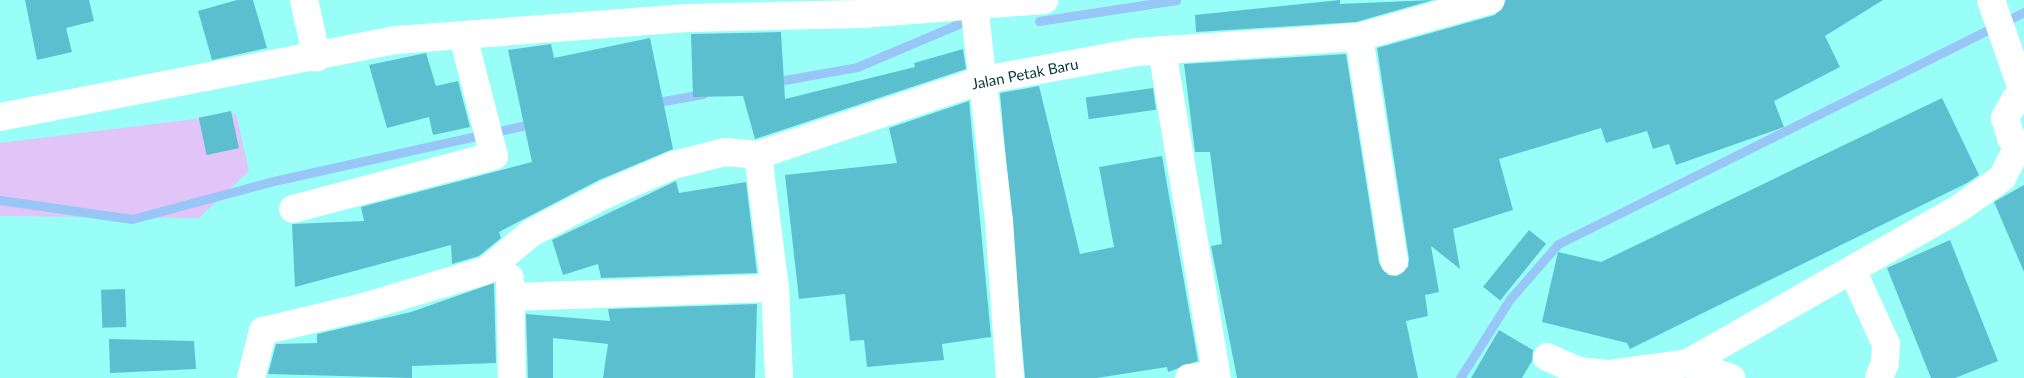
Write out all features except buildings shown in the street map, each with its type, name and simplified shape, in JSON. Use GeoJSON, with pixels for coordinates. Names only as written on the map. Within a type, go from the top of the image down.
{"type":"FeatureCollection","features":[{"type":"Feature","properties":{"kind":"street"},"geometry":{"type":"LineString","coordinates":[[304,0],[317,58]]}},
{"type":"Feature","properties":{"kind":"street"},"geometry":{"type":"LineString","coordinates":[[0,118],[317,58],[396,40],[688,18],[862,14],[1044,0]]}},
{"type":"Feature","properties":{"kind":"street","name":"Jalan Petak Baru"},"geometry":{"type":"LineString","coordinates":[[758,155],[980,82],[1162,50],[1359,37],[1491,0]]}},
{"type":"Feature","properties":{"kind":"street"},"geometry":{"type":"LineString","coordinates":[[1547,358],[1579,372],[1608,374],[1688,362],[1853,272],[2002,178],[2022,146],[2008,134],[2005,118],[2015,100],[2024,95],[1991,0]]}},
{"type":"Feature","properties":{"kind":"street"},"geometry":{"type":"LineString","coordinates":[[974,6],[980,82],[999,221],[1010,378]]}},
{"type":"Feature","properties":{"kind":"street"},"geometry":{"type":"LineString","coordinates":[[293,209],[494,156],[463,36]]}},
{"type":"Feature","properties":{"kind":"street"},"geometry":{"type":"LineString","coordinates":[[1359,37],[1394,261]]}},
{"type":"Feature","properties":{"kind":"street"},"geometry":{"type":"LineString","coordinates":[[1162,50],[1217,376],[1189,378]]}},
{"type":"Feature","properties":{"kind":"street"},"geometry":{"type":"LineString","coordinates":[[252,378],[263,330],[364,307],[487,270],[505,257],[531,233],[606,194],[674,166],[725,152],[758,155],[775,288],[779,378]]}},
{"type":"Feature","properties":{"kind":"street"},"geometry":{"type":"LineString","coordinates":[[505,257],[513,297],[512,378]]}},
{"type":"Feature","properties":{"kind":"street"},"geometry":{"type":"LineString","coordinates":[[1853,272],[1886,344],[1885,363],[1878,378]]}},
{"type":"Feature","properties":{"kind":"street"},"geometry":{"type":"LineString","coordinates":[[513,297],[775,288]]}},
{"type":"Feature","properties":{"kind":"street"},"geometry":{"type":"LineString","coordinates":[[1688,362],[1731,378]]}},
{"type":"Feature","properties":{"kind":"shaded area"},"geometry":{"type":"Polygon","coordinates":[[[236,114],[249,171],[199,218],[0,216],[0,143],[236,114]]]}},
{"type":"Feature","properties":{"kind":"waterway"},"geometry":{"type":"LineString","coordinates":[[1039,21],[1176,0]]}},
{"type":"Feature","properties":{"kind":"waterway"},"geometry":{"type":"LineString","coordinates":[[1460,378],[1510,299],[1558,244],[2024,12]]}},
{"type":"Feature","properties":{"kind":"waterway"},"geometry":{"type":"LineString","coordinates":[[773,82],[857,67],[973,18]]}},
{"type":"Feature","properties":{"kind":"waterway"},"geometry":{"type":"LineString","coordinates":[[652,103],[703,94]]}},
{"type":"Feature","properties":{"kind":"waterway"},"geometry":{"type":"LineString","coordinates":[[0,200],[132,219],[278,180],[536,123]]}}]}
